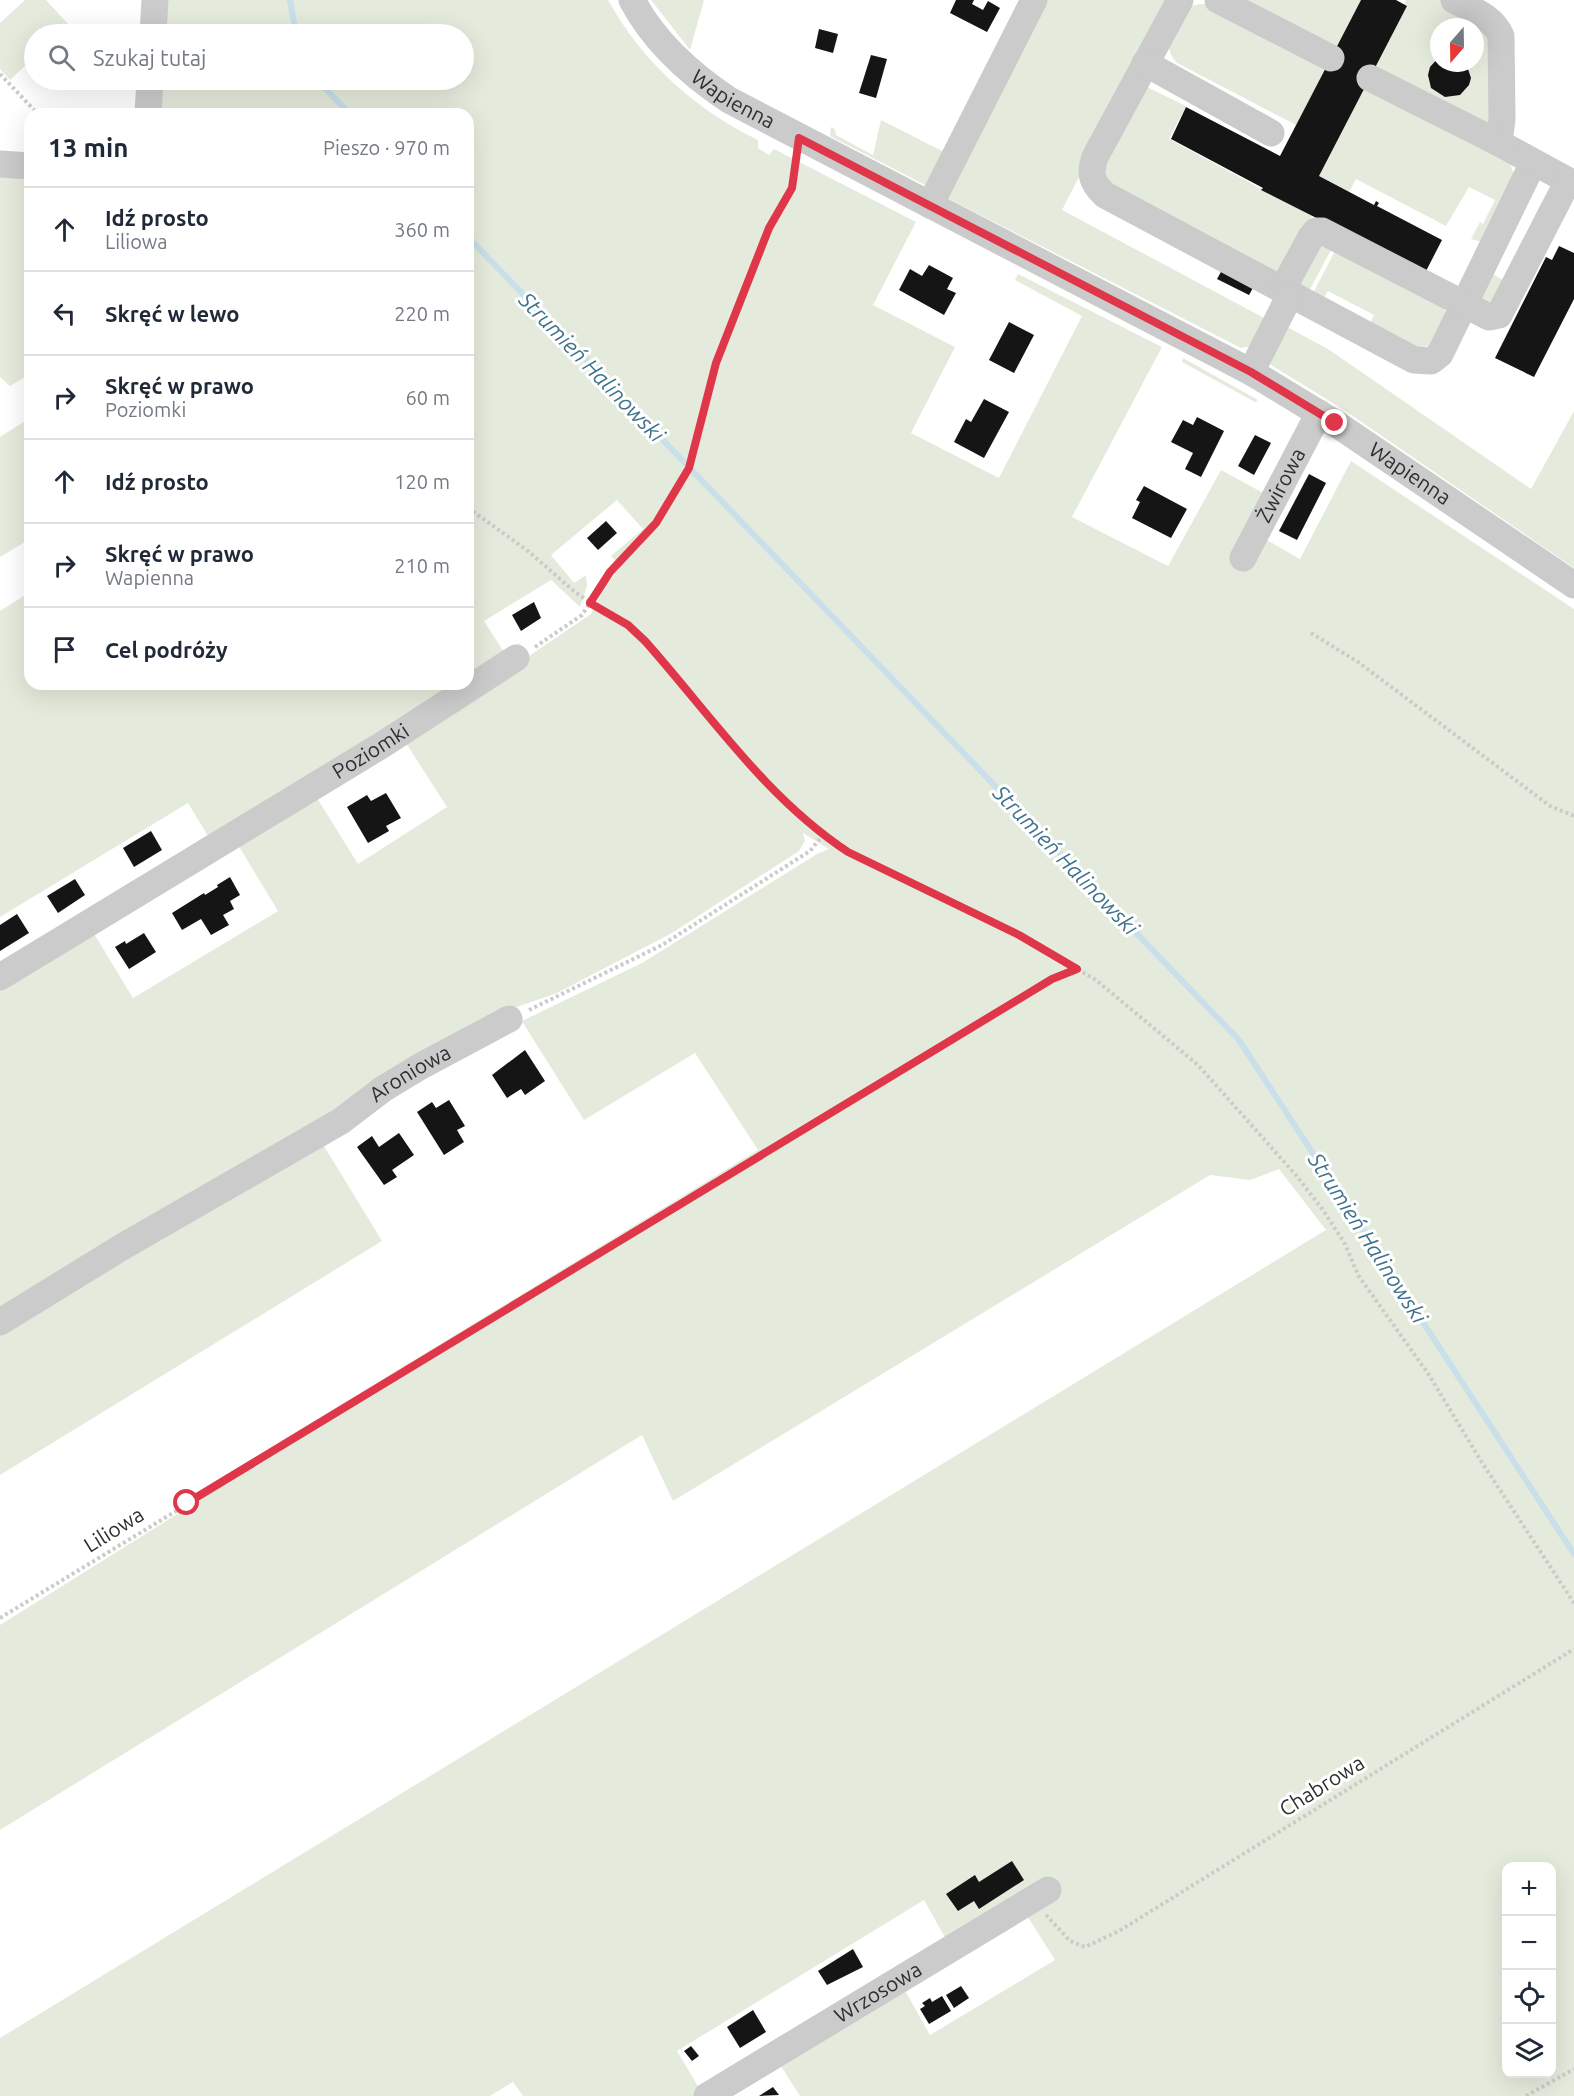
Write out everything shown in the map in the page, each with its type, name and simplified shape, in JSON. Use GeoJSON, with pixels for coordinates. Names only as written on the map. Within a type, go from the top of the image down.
{"type":"FeatureCollection","features":[{"type":"Feature","properties":{"kind":"street"},"geometry":{"type":"LineString","coordinates":[[154,24],[155,0]]}},
{"type":"Feature","properties":{"kind":"street","name":"Wapienna"},"geometry":{"type":"LineString","coordinates":[[632,0],[654,33],[699,80],[799,138],[1251,372],[1319,413],[1574,585]]}},
{"type":"Feature","properties":{"kind":"street"},"geometry":{"type":"LineString","coordinates":[[930,206],[1034,0]]}},
{"type":"Feature","properties":{"kind":"street"},"geometry":{"type":"LineString","coordinates":[[1180,0],[1091,167],[1091,178],[1097,188],[1105,195],[1414,360],[1431,361],[1440,354],[1533,163]]}},
{"type":"Feature","properties":{"kind":"street"},"geometry":{"type":"LineString","coordinates":[[1218,0],[1331,58]]}},
{"type":"Feature","properties":{"kind":"street"},"geometry":{"type":"LineString","coordinates":[[1454,0],[1483,15],[1498,27],[1501,36],[1502,119],[1499,143]]}},
{"type":"Feature","properties":{"kind":"street"},"geometry":{"type":"LineString","coordinates":[[1145,63],[1271,133]]}},
{"type":"Feature","properties":{"kind":"street"},"geometry":{"type":"LineString","coordinates":[[1251,372],[1311,237],[1316,231],[1322,231],[1489,317],[1499,315],[1571,182],[1370,78]]}},
{"type":"Feature","properties":{"kind":"street"},"geometry":{"type":"LineString","coordinates":[[148,108],[149,90]]}},
{"type":"Feature","properties":{"kind":"street"},"geometry":{"type":"LineString","coordinates":[[0,164],[24,165]]}},
{"type":"Feature","properties":{"kind":"street","name":"Żwirowa"},"geometry":{"type":"LineString","coordinates":[[1243,558],[1319,413]]}},
{"type":"Feature","properties":{"kind":"street","name":"Poziomki"},"geometry":{"type":"LineString","coordinates":[[474,685],[516,658]]}},
{"type":"Feature","properties":{"kind":"street","name":"Poziomki"},"geometry":{"type":"LineString","coordinates":[[0,977],[382,745],[467,690]]}},
{"type":"Feature","properties":{"kind":"street","name":"Aroniowa"},"geometry":{"type":"LineString","coordinates":[[0,1322],[122,1247],[341,1121],[383,1089],[421,1066],[509,1019]]}},
{"type":"Feature","properties":{"kind":"street","name":"Wrzosowa"},"geometry":{"type":"LineString","coordinates":[[707,2096],[1040,1895]]}},
{"type":"Feature","properties":{"kind":"path"},"geometry":{"type":"LineString","coordinates":[[0,74],[32,108]]}},
{"type":"Feature","properties":{"kind":"path"},"geometry":{"type":"LineString","coordinates":[[516,658],[575,621],[610,572],[656,523],[689,468],[716,363],[769,228],[792,188],[799,138]]}},
{"type":"Feature","properties":{"kind":"path"},"geometry":{"type":"LineString","coordinates":[[474,512],[528,551],[590,603],[628,625],[645,641],[777,795],[823,836],[848,852],[1019,935],[1096,980],[1198,1065],[1310,1192],[1345,1244],[1358,1275],[1429,1375],[1481,1461],[1574,1603]]}},
{"type":"Feature","properties":{"kind":"path"},"geometry":{"type":"LineString","coordinates":[[1311,633],[1358,662],[1550,806],[1574,816]]}},
{"type":"Feature","properties":{"kind":"path"},"geometry":{"type":"LineString","coordinates":[[509,1019],[551,1001],[662,945],[810,851],[823,836]]}},
{"type":"Feature","properties":{"kind":"path","name":"Liliowa"},"geometry":{"type":"LineString","coordinates":[[0,1618],[1052,979],[1077,969]]}},
{"type":"Feature","properties":{"kind":"path","name":"Chabrowa"},"geometry":{"type":"LineString","coordinates":[[1040,1895],[1070,1941],[1085,1947],[1119,1931],[1574,1649]]}},
{"type":"Feature","properties":{"kind":"path"},"geometry":{"type":"LineString","coordinates":[[1526,2096],[1574,2069]]}},
{"type":"Feature","properties":{"kind":"green space"},"geometry":{"type":"Polygon","coordinates":[[[25,0],[46,0],[68,24],[24,24],[24,67],[10,80],[0,69],[0,23],[25,0]]]}},
{"type":"Feature","properties":{"kind":"green space"},"geometry":{"type":"Polygon","coordinates":[[[160,0],[608,0],[637,44],[672,82],[713,114],[758,140],[758,148],[769,155],[774,149],[916,222],[873,305],[955,347],[911,433],[999,478],[1082,316],[1015,280],[1018,274],[1162,347],[1072,517],[1168,566],[1221,470],[1276,500],[1258,535],[1300,559],[1351,461],[1574,609],[1574,2096],[800,2096],[777,2060],[902,1985],[930,2035],[1055,1960],[1026,1914],[948,1943],[924,1900],[677,2051],[702,2093],[696,2096],[523,2096],[513,2082],[490,2096],[0,2096],[0,2038],[1326,1230],[1279,1169],[1250,1180],[1210,1175],[673,1501],[642,1435],[0,1830],[0,1625],[198,1501],[193,1495],[758,1150],[695,1053],[584,1120],[523,1023],[497,1039],[495,1034],[642,963],[817,854],[829,849],[803,833],[805,841],[799,851],[672,933],[557,993],[476,1021],[443,1044],[0,1311],[0,985],[93,932],[133,998],[278,911],[238,845],[317,798],[358,864],[447,807],[404,740],[591,614],[604,588],[621,566],[611,556],[643,529],[617,500],[551,555],[574,583],[586,575],[587,586],[580,607],[551,580],[484,621],[504,652],[523,641],[500,661],[474,677],[474,108],[153,108],[154,90],[474,90],[474,24],[159,24],[160,0]]]}},
{"type":"Feature","properties":{"kind":"green space"},"geometry":{"type":"Polygon","coordinates":[[[651,0],[704,0],[690,50],[651,0]]]}},
{"type":"Feature","properties":{"kind":"green space"},"geometry":{"type":"Polygon","coordinates":[[[1040,0],[1170,0],[1062,210],[1268,320],[1252,346],[1241,348],[947,198],[1040,0]]]}},
{"type":"Feature","properties":{"kind":"green space"},"geometry":{"type":"Polygon","coordinates":[[[1233,0],[1361,0],[1334,52],[1233,0]]]}},
{"type":"Feature","properties":{"kind":"green space"},"geometry":{"type":"Polygon","coordinates":[[[1406,0],[1444,0],[1475,18],[1430,18],[1430,72],[1484,72],[1484,23],[1490,27],[1492,121],[1486,124],[1372,74],[1407,6],[1404,4],[1406,0]]]}},
{"type":"Feature","properties":{"kind":"green space"},"geometry":{"type":"Polygon","coordinates":[[[1211,4],[1328,63],[1296,125],[1177,63],[1169,48],[1171,34],[1191,6],[1211,4]]]}},
{"type":"Feature","properties":{"kind":"green space"},"geometry":{"type":"Polygon","coordinates":[[[1367,83],[1510,162],[1515,179],[1483,242],[1471,239],[1480,222],[1483,224],[1495,200],[1469,187],[1446,226],[1356,179],[1349,192],[1319,176],[1367,83]]]}},
{"type":"Feature","properties":{"kind":"green space"},"geometry":{"type":"Polygon","coordinates":[[[1143,85],[1186,106],[1169,139],[1312,216],[1279,281],[1119,196],[1102,175],[1143,85]]]}},
{"type":"Feature","properties":{"kind":"green space"},"geometry":{"type":"Polygon","coordinates":[[[881,120],[950,155],[925,185],[830,136],[831,127],[835,129],[836,135],[873,155],[881,120]]]}},
{"type":"Feature","properties":{"kind":"green space"},"geometry":{"type":"Polygon","coordinates":[[[0,169],[24,170],[24,378],[10,386],[0,377],[0,169]]]}},
{"type":"Feature","properties":{"kind":"green space"},"geometry":{"type":"Polygon","coordinates":[[[1318,238],[1333,246],[1307,295],[1292,287],[1318,238]]]}},
{"type":"Feature","properties":{"kind":"green space"},"geometry":{"type":"Polygon","coordinates":[[[1337,247],[1444,308],[1446,314],[1433,344],[1417,349],[1370,323],[1374,315],[1328,291],[1323,299],[1311,297],[1337,247]]]}},
{"type":"Feature","properties":{"kind":"green space"},"geometry":{"type":"Polygon","coordinates":[[[1493,274],[1503,280],[1495,304],[1483,303],[1477,281],[1493,274]]]}},
{"type":"Feature","properties":{"kind":"green space"},"geometry":{"type":"Polygon","coordinates":[[[1289,328],[1328,349],[1531,489],[1574,411],[1574,568],[1344,410],[1271,365],[1269,356],[1286,329],[1289,328]]]}},
{"type":"Feature","properties":{"kind":"green space"},"geometry":{"type":"Polygon","coordinates":[[[1183,358],[1258,400],[1255,402],[1182,362],[1183,358]]]}},
{"type":"Feature","properties":{"kind":"green space"},"geometry":{"type":"Polygon","coordinates":[[[24,422],[24,543],[0,557],[0,437],[24,422]]]}},
{"type":"Feature","properties":{"kind":"green space"},"geometry":{"type":"Polygon","coordinates":[[[24,596],[24,690],[453,690],[211,841],[188,803],[0,917],[0,611],[24,596]]]}},
{"type":"Feature","properties":{"kind":"green space"},"geometry":{"type":"Polygon","coordinates":[[[321,1141],[382,1241],[0,1475],[0,1323],[321,1141]]]}},
{"type":"Feature","properties":{"kind":"building"},"geometry":{"type":"Polygon","coordinates":[[[956,0],[974,0],[972,4],[983,10],[988,1],[1000,8],[987,32],[950,13],[956,0]]]}},
{"type":"Feature","properties":{"kind":"building"},"geometry":{"type":"Polygon","coordinates":[[[1361,0],[1396,0],[1407,6],[1319,176],[1374,205],[1376,201],[1379,203],[1377,206],[1442,240],[1425,273],[1261,190],[1263,188],[1171,139],[1186,107],[1280,156],[1361,0]]]}},
{"type":"Feature","properties":{"kind":"building"},"geometry":{"type":"Polygon","coordinates":[[[819,29],[838,34],[833,53],[815,48],[819,29]]]}},
{"type":"Feature","properties":{"kind":"building"},"geometry":{"type":"Polygon","coordinates":[[[871,55],[887,59],[876,98],[859,93],[871,55]]]}},
{"type":"Feature","properties":{"kind":"building"},"geometry":{"type":"Polygon","coordinates":[[[1430,67],[1430,72],[1469,72],[1471,78],[1469,85],[1460,95],[1445,97],[1431,88],[1428,75],[1430,67]]]}},
{"type":"Feature","properties":{"kind":"building"},"geometry":{"type":"Polygon","coordinates":[[[1559,246],[1574,253],[1574,299],[1534,377],[1495,358],[1546,257],[1552,260],[1559,246]]]}},
{"type":"Feature","properties":{"kind":"building"},"geometry":{"type":"Polygon","coordinates":[[[929,265],[953,278],[947,289],[956,293],[944,315],[899,290],[910,269],[922,276],[929,265]]]}},
{"type":"Feature","properties":{"kind":"building"},"geometry":{"type":"Polygon","coordinates":[[[1222,270],[1254,286],[1249,295],[1217,279],[1222,270]]]}},
{"type":"Feature","properties":{"kind":"building"},"geometry":{"type":"Polygon","coordinates":[[[1009,322],[1034,335],[1014,373],[989,360],[1009,322]]]}},
{"type":"Feature","properties":{"kind":"building"},"geometry":{"type":"Polygon","coordinates":[[[984,399],[1009,412],[984,458],[954,442],[966,419],[971,422],[984,399]]]}},
{"type":"Feature","properties":{"kind":"building"},"geometry":{"type":"Polygon","coordinates":[[[1197,417],[1224,431],[1201,477],[1185,469],[1193,453],[1171,442],[1183,420],[1193,425],[1197,417]]]}},
{"type":"Feature","properties":{"kind":"building"},"geometry":{"type":"Polygon","coordinates":[[[1255,435],[1271,443],[1254,475],[1238,466],[1255,435]]]}},
{"type":"Feature","properties":{"kind":"building"},"geometry":{"type":"Polygon","coordinates":[[[1309,474],[1326,483],[1297,540],[1279,531],[1309,474]]]}},
{"type":"Feature","properties":{"kind":"building"},"geometry":{"type":"Polygon","coordinates":[[[1144,486],[1187,509],[1171,538],[1132,518],[1140,502],[1136,500],[1144,486]]]}},
{"type":"Feature","properties":{"kind":"building"},"geometry":{"type":"Polygon","coordinates":[[[606,521],[617,533],[598,550],[587,538],[606,521]]]}},
{"type":"Feature","properties":{"kind":"building"},"geometry":{"type":"Polygon","coordinates":[[[534,602],[541,618],[521,631],[512,615],[534,602]]]}},
{"type":"Feature","properties":{"kind":"building"},"geometry":{"type":"Polygon","coordinates":[[[386,793],[401,818],[386,826],[389,831],[368,843],[347,807],[367,795],[371,801],[386,793]]]}},
{"type":"Feature","properties":{"kind":"building"},"geometry":{"type":"Polygon","coordinates":[[[151,831],[162,850],[134,867],[123,848],[151,831]]]}},
{"type":"Feature","properties":{"kind":"building"},"geometry":{"type":"Polygon","coordinates":[[[230,877],[240,895],[230,901],[234,909],[223,915],[229,925],[211,935],[201,919],[182,930],[172,913],[218,887],[217,885],[230,877]]]}},
{"type":"Feature","properties":{"kind":"building"},"geometry":{"type":"Polygon","coordinates":[[[75,879],[85,895],[58,913],[47,896],[75,879]]]}},
{"type":"Feature","properties":{"kind":"building"},"geometry":{"type":"Polygon","coordinates":[[[17,914],[29,933],[0,951],[0,925],[17,914]]]}},
{"type":"Feature","properties":{"kind":"building"},"geometry":{"type":"Polygon","coordinates":[[[144,933],[156,952],[129,969],[115,947],[125,941],[126,944],[144,933]]]}},
{"type":"Feature","properties":{"kind":"building"},"geometry":{"type":"Polygon","coordinates":[[[525,1050],[545,1081],[525,1095],[521,1089],[507,1098],[492,1075],[525,1050]]]}},
{"type":"Feature","properties":{"kind":"building"},"geometry":{"type":"Polygon","coordinates":[[[449,1100],[465,1126],[457,1130],[464,1142],[444,1155],[417,1112],[432,1102],[436,1108],[449,1100]]]}},
{"type":"Feature","properties":{"kind":"building"},"geometry":{"type":"Polygon","coordinates":[[[399,1133],[414,1155],[392,1170],[397,1177],[384,1185],[357,1147],[372,1136],[379,1147],[399,1133]]]}},
{"type":"Feature","properties":{"kind":"building"},"geometry":{"type":"Polygon","coordinates":[[[1012,1861],[1024,1880],[979,1909],[974,1901],[958,1911],[946,1894],[975,1875],[979,1882],[1012,1861]]]}},
{"type":"Feature","properties":{"kind":"building"},"geometry":{"type":"Polygon","coordinates":[[[853,1949],[863,1967],[827,1985],[818,1971],[853,1949]]]}},
{"type":"Feature","properties":{"kind":"building"},"geometry":{"type":"Polygon","coordinates":[[[961,1986],[969,1998],[954,2008],[946,1995],[961,1986]]]}},
{"type":"Feature","properties":{"kind":"building"},"geometry":{"type":"Polygon","coordinates":[[[942,1996],[951,2011],[929,2024],[920,2009],[925,2006],[922,2003],[930,1998],[932,2002],[942,1996]]]}},
{"type":"Feature","properties":{"kind":"building"},"geometry":{"type":"Polygon","coordinates":[[[753,2010],[766,2032],[740,2048],[727,2027],[753,2010]]]}},
{"type":"Feature","properties":{"kind":"building"},"geometry":{"type":"Polygon","coordinates":[[[691,2046],[699,2056],[692,2061],[684,2051],[691,2046]]]}},
{"type":"Feature","properties":{"kind":"building"},"geometry":{"type":"Polygon","coordinates":[[[773,2087],[779,2095],[759,2096],[773,2087]]]}},
{"type":"Feature","properties":{"kind":"waterway","name":"Strumień Halinowski"},"geometry":{"type":"LineString","coordinates":[[290,0],[294,24]]}},
{"type":"Feature","properties":{"kind":"waterway","name":"Strumień Halinowski"},"geometry":{"type":"LineString","coordinates":[[327,90],[344,108]]}},
{"type":"Feature","properties":{"kind":"waterway","name":"Strumień Halinowski"},"geometry":{"type":"LineString","coordinates":[[474,243],[1239,1040],[1574,1554]]}},
{"type":"Feature","properties":{"kind":"route"},"geometry":{"type":"LineString","coordinates":[[187,1503],[1052,979],[1077,969],[1019,935],[848,852],[823,836],[777,795],[645,641],[628,625],[590,603],[610,572],[642,542],[656,523],[689,468],[716,363],[769,228],[792,188],[796,175],[799,138],[1251,372],[1335,423]]}}]}
